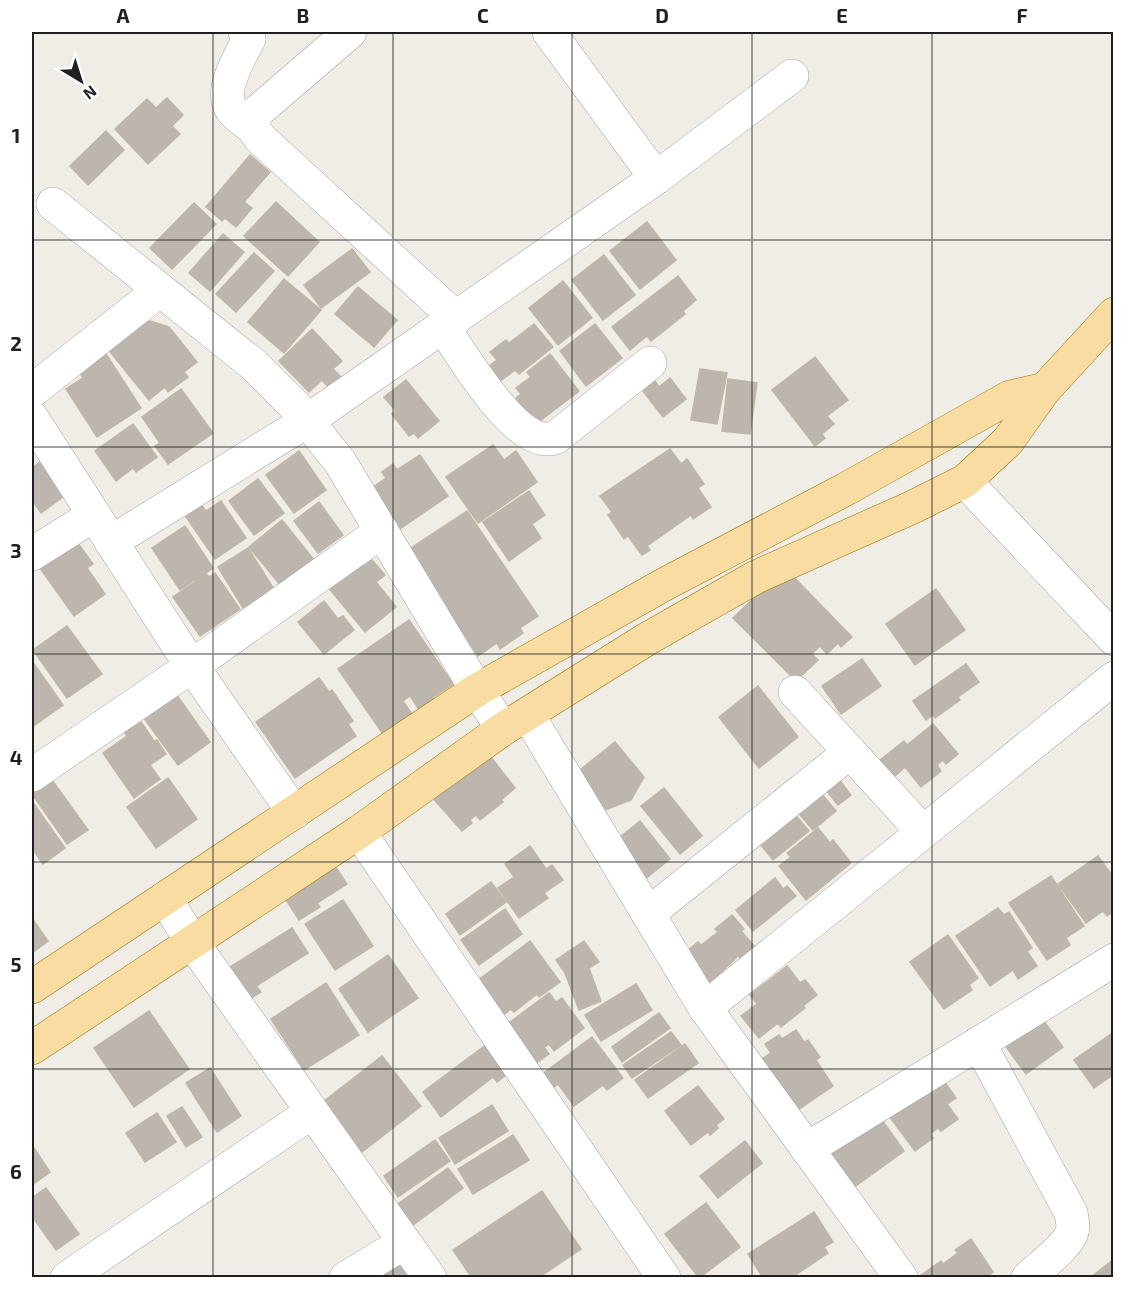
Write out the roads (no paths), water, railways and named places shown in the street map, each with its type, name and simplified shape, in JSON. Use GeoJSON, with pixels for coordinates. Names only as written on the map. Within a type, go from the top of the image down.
{"type":"FeatureCollection","features":[{"type":"Feature","properties":{"kind":"main road"},"geometry":{"type":"LineString","coordinates":[[32,1048],[359,832],[515,722],[646,639],[756,577],[913,507],[965,481],[1008,441],[1045,389],[1113,314]]}},
{"type":"Feature","properties":{"kind":"main road"},"geometry":{"type":"LineString","coordinates":[[32,987],[477,690],[665,584],[846,489],[1010,397],[1045,389]]}},
{"type":"Feature","properties":{"kind":"street"},"geometry":{"type":"LineString","coordinates":[[245,32],[249,39],[229,81],[227,97],[232,111],[253,128],[260,138],[450,323],[502,411],[528,434],[547,440],[555,438],[650,363]]}},
{"type":"Feature","properties":{"kind":"street"},"geometry":{"type":"LineString","coordinates":[[253,128],[258,111],[350,32]]}},
{"type":"Feature","properties":{"kind":"street"},"geometry":{"type":"LineString","coordinates":[[549,32],[656,178]]}},
{"type":"Feature","properties":{"kind":"street"},"geometry":{"type":"LineString","coordinates":[[32,554],[103,529],[307,421],[656,178],[792,76]]}},
{"type":"Feature","properties":{"kind":"street"},"geometry":{"type":"LineString","coordinates":[[53,204],[254,365],[298,409],[340,462],[477,690],[515,722],[648,914],[705,1008],[901,1278]]}},
{"type":"Feature","properties":{"kind":"street"},"geometry":{"type":"LineString","coordinates":[[32,391],[160,290]]}},
{"type":"Feature","properties":{"kind":"street"},"geometry":{"type":"LineString","coordinates":[[32,418],[192,666],[294,813]]}},
{"type":"Feature","properties":{"kind":"street"},"geometry":{"type":"LineString","coordinates":[[965,481],[1113,639]]}},
{"type":"Feature","properties":{"kind":"street"},"geometry":{"type":"LineString","coordinates":[[32,775],[192,666],[382,531]]}},
{"type":"Feature","properties":{"kind":"street"},"geometry":{"type":"LineString","coordinates":[[705,1008],[1113,678]]}},
{"type":"Feature","properties":{"kind":"street"},"geometry":{"type":"LineString","coordinates":[[795,692],[923,832]]}},
{"type":"Feature","properties":{"kind":"street"},"geometry":{"type":"LineString","coordinates":[[648,914],[850,752]]}},
{"type":"Feature","properties":{"kind":"street"},"geometry":{"type":"LineString","coordinates":[[359,832],[664,1278]]}},
{"type":"Feature","properties":{"kind":"street"},"geometry":{"type":"LineString","coordinates":[[165,898],[192,942],[430,1278]]}},
{"type":"Feature","properties":{"kind":"street"},"geometry":{"type":"LineString","coordinates":[[807,1149],[1113,960]]}},
{"type":"Feature","properties":{"kind":"street"},"geometry":{"type":"LineString","coordinates":[[979,1043],[1071,1212],[1073,1227],[1071,1235],[1065,1244],[1028,1278]]}},
{"type":"Feature","properties":{"kind":"street"},"geometry":{"type":"LineString","coordinates":[[67,1278],[312,1112]]}},
{"type":"Feature","properties":{"kind":"street"},"geometry":{"type":"LineString","coordinates":[[346,1278],[404,1243]]}}]}
